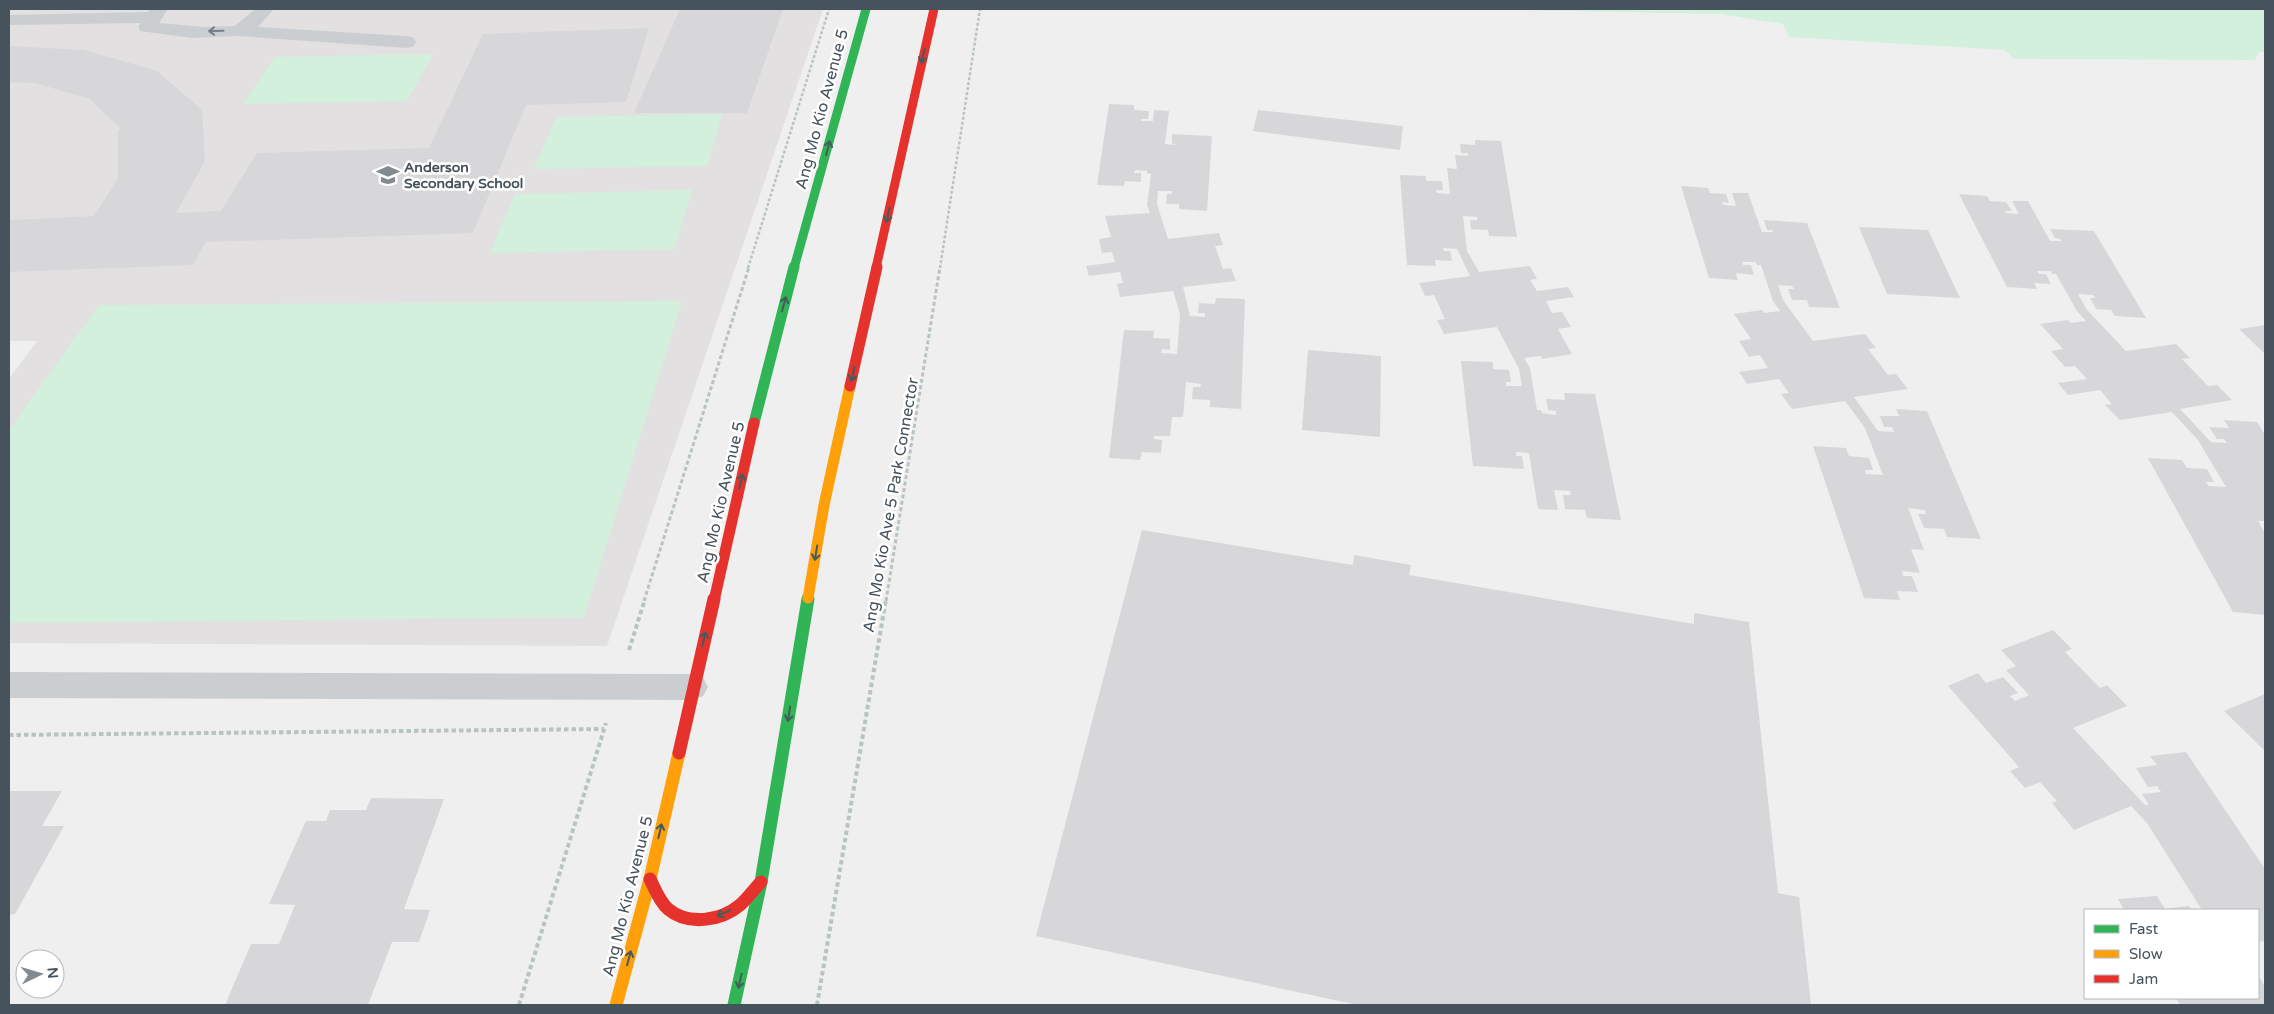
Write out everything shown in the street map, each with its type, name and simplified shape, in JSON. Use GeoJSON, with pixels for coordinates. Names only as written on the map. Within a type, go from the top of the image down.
{"type":"FeatureCollection","features":[{"type":"Feature","properties":{"kind":"main road","name":"Ang Mo Kio Avenue 5"},"geometry":{"type":"LineString","coordinates":[[616,1005],[650,879],[771,351],[866,9]]}},
{"type":"Feature","properties":{"kind":"main road"},"geometry":{"type":"LineString","coordinates":[[734,1005],[761,882],[824,505],[934,9]]}},
{"type":"Feature","properties":{"kind":"main road"},"geometry":{"type":"LineString","coordinates":[[650,879],[660,901],[669,911],[685,919],[705,919],[724,914],[739,905],[761,882]]}},
{"type":"Feature","properties":{"kind":"lane"},"geometry":{"type":"LineString","coordinates":[[239,31],[265,9]]}},
{"type":"Feature","properties":{"kind":"lane"},"geometry":{"type":"LineString","coordinates":[[156,13],[147,27],[177,32],[239,31],[407,42]]}},
{"type":"Feature","properties":{"kind":"lane"},"geometry":{"type":"LineString","coordinates":[[9,20],[156,13]]}},
{"type":"Feature","properties":{"kind":"lane"},"geometry":{"type":"LineString","coordinates":[[9,684],[693,687]]}},
{"type":"Feature","properties":{"kind":"path"},"geometry":{"type":"LineString","coordinates":[[519,1005],[829,9]]}},
{"type":"Feature","properties":{"kind":"path","name":"Ang Mo Kio Ave 5 Park Connector"},"geometry":{"type":"LineString","coordinates":[[817,1005],[928,352],[964,102],[980,9]]}},
{"type":"Feature","properties":{"kind":"path"},"geometry":{"type":"LineString","coordinates":[[9,735],[604,729]]}},
{"type":"Feature","properties":{"kind":"shaded area","name":"Anderson Secondary School"},"geometry":{"type":"Polygon","coordinates":[[[9,9],[823,9],[607,646],[9,643],[9,379],[37,341],[9,341],[9,9]]]}},
{"type":"Feature","properties":{"kind":"green space"},"geometry":{"type":"Polygon","coordinates":[[[1467,9],[2265,9],[2265,52],[2259,52],[2255,60],[2014,59],[2005,50],[1789,37],[1783,24],[1720,14],[1467,9]]]}},
{"type":"Feature","properties":{"kind":"green space"},"geometry":{"type":"Polygon","coordinates":[[[433,54],[407,101],[243,104],[275,57],[433,54]]]}},
{"type":"Feature","properties":{"kind":"green space"},"geometry":{"type":"Polygon","coordinates":[[[722,114],[707,166],[534,169],[556,117],[722,114]]]}},
{"type":"Feature","properties":{"kind":"green space"},"geometry":{"type":"Polygon","coordinates":[[[692,190],[674,249],[490,253],[515,194],[692,190]]]}},
{"type":"Feature","properties":{"kind":"green space"},"geometry":{"type":"Polygon","coordinates":[[[682,301],[584,617],[9,623],[9,430],[99,305],[682,301]]]}},
{"type":"Feature","properties":{"kind":"building"},"geometry":{"type":"Polygon","coordinates":[[[680,9],[783,9],[747,113],[634,113],[680,9]]]}},
{"type":"Feature","properties":{"kind":"building"},"geometry":{"type":"Polygon","coordinates":[[[649,28],[626,102],[526,105],[473,233],[206,242],[193,265],[9,272],[9,220],[94,216],[118,178],[118,130],[121,129],[90,99],[35,83],[9,82],[9,46],[84,50],[157,71],[202,110],[205,161],[176,213],[221,211],[257,153],[429,148],[483,34],[649,28]]]}},
{"type":"Feature","properties":{"kind":"building"},"geometry":{"type":"Polygon","coordinates":[[[1109,104],[1134,105],[1134,110],[1149,111],[1148,119],[1141,119],[1141,121],[1153,121],[1154,110],[1169,111],[1165,144],[1176,145],[1172,143],[1172,134],[1212,136],[1207,211],[1179,209],[1179,204],[1166,204],[1167,194],[1172,194],[1172,191],[1158,191],[1157,204],[1168,239],[1219,233],[1223,245],[1215,246],[1223,269],[1231,268],[1236,281],[1183,287],[1190,316],[1205,317],[1205,313],[1198,313],[1199,303],[1215,304],[1216,298],[1245,299],[1241,409],[1210,407],[1210,400],[1192,399],[1193,387],[1200,387],[1201,384],[1186,382],[1183,417],[1172,417],[1170,436],[1154,436],[1154,439],[1162,440],[1161,453],[1142,452],[1140,460],[1109,458],[1124,330],[1154,331],[1153,338],[1170,339],[1170,350],[1162,349],[1161,353],[1177,354],[1180,314],[1173,291],[1120,297],[1117,284],[1123,283],[1120,272],[1089,276],[1086,266],[1115,262],[1112,252],[1102,253],[1099,239],[1111,237],[1105,216],[1150,213],[1147,205],[1151,174],[1147,173],[1147,171],[1135,170],[1134,173],[1141,173],[1141,182],[1125,181],[1124,186],[1097,185],[1109,104]]]}},
{"type":"Feature","properties":{"kind":"building"},"geometry":{"type":"Polygon","coordinates":[[[1258,110],[1403,126],[1400,150],[1253,131],[1258,110]]]}},
{"type":"Feature","properties":{"kind":"building"},"geometry":{"type":"Polygon","coordinates":[[[1475,140],[1501,141],[1517,237],[1489,236],[1488,230],[1471,229],[1470,220],[1477,220],[1477,217],[1463,216],[1467,251],[1479,272],[1530,266],[1537,279],[1530,280],[1537,291],[1568,287],[1574,297],[1546,301],[1552,313],[1562,312],[1571,327],[1558,329],[1572,354],[1542,359],[1541,356],[1524,358],[1530,368],[1537,410],[1541,410],[1542,413],[1556,415],[1556,411],[1548,410],[1546,399],[1565,400],[1564,393],[1595,394],[1621,520],[1587,518],[1585,510],[1565,509],[1563,495],[1571,495],[1570,491],[1554,490],[1558,510],[1538,509],[1529,453],[1516,452],[1516,456],[1522,456],[1524,469],[1473,466],[1461,361],[1493,362],[1493,369],[1509,370],[1511,382],[1506,382],[1506,386],[1522,386],[1519,369],[1497,327],[1444,334],[1437,320],[1445,319],[1434,295],[1425,296],[1419,283],[1470,276],[1457,249],[1443,248],[1444,251],[1450,251],[1452,261],[1435,260],[1436,266],[1407,265],[1400,175],[1426,176],[1426,181],[1442,181],[1443,190],[1436,190],[1437,193],[1450,194],[1447,168],[1457,169],[1455,155],[1468,156],[1468,153],[1461,153],[1460,144],[1475,145],[1475,140]]]}},
{"type":"Feature","properties":{"kind":"building"},"geometry":{"type":"Polygon","coordinates":[[[1681,186],[1708,188],[1710,193],[1726,194],[1729,203],[1722,202],[1723,205],[1736,206],[1732,193],[1748,193],[1762,232],[1773,232],[1772,230],[1767,230],[1764,220],[1807,223],[1840,308],[1809,307],[1807,300],[1792,300],[1788,289],[1794,289],[1792,286],[1778,285],[1783,300],[1813,341],[1865,334],[1876,348],[1868,349],[1888,375],[1896,374],[1908,389],[1854,397],[1878,431],[1894,432],[1892,427],[1884,427],[1880,416],[1899,416],[1896,409],[1927,411],[1981,539],[1947,537],[1944,529],[1924,528],[1918,514],[1926,514],[1925,510],[1908,508],[1924,550],[1911,549],[1920,573],[1902,571],[1903,576],[1912,576],[1918,592],[1897,591],[1900,600],[1864,598],[1813,446],[1846,448],[1849,456],[1869,458],[1873,470],[1865,470],[1866,474],[1883,475],[1865,428],[1845,401],[1792,409],[1781,394],[1789,393],[1779,379],[1747,384],[1739,372],[1768,368],[1760,355],[1749,357],[1739,341],[1751,339],[1734,314],[1762,310],[1764,313],[1780,311],[1773,301],[1761,265],[1757,265],[1756,262],[1742,262],[1743,265],[1751,265],[1754,275],[1736,273],[1738,280],[1709,278],[1681,186]]]}},
{"type":"Feature","properties":{"kind":"building"},"geometry":{"type":"Polygon","coordinates":[[[1959,194],[1987,196],[1990,201],[2006,202],[2012,211],[2004,211],[2006,213],[2019,214],[2012,201],[2028,201],[2050,241],[2062,241],[2055,238],[2050,229],[2094,231],[2146,318],[2115,316],[2111,310],[2096,309],[2090,298],[2095,298],[2093,295],[2078,294],[2087,310],[2126,351],[2176,344],[2190,358],[2182,359],[2208,386],[2217,385],[2232,400],[2180,409],[2211,442],[2227,443],[2224,439],[2217,439],[2209,427],[2229,428],[2224,420],[2257,422],[2265,435],[2265,521],[2258,521],[2265,533],[2265,615],[2233,612],[2148,458],[2182,460],[2187,468],[2207,469],[2214,482],[2206,482],[2209,486],[2226,487],[2198,440],[2172,412],[2120,420],[2105,405],[2112,404],[2100,390],[2068,395],[2058,383],[2087,379],[2075,366],[2065,367],[2051,351],[2063,349],[2040,324],[2068,320],[2071,323],[2086,321],[2077,311],[2056,274],[2052,274],[2051,271],[2037,271],[2039,274],[2046,274],[2051,284],[2034,283],[2037,289],[2007,287],[1959,194]]]}},
{"type":"Feature","properties":{"kind":"building"},"geometry":{"type":"Polygon","coordinates":[[[1859,227],[1928,230],[1960,298],[1887,294],[1859,227]]]}},
{"type":"Feature","properties":{"kind":"building"},"geometry":{"type":"Polygon","coordinates":[[[2265,325],[2265,354],[2239,329],[2265,325]]]}},
{"type":"Feature","properties":{"kind":"building"},"geometry":{"type":"Polygon","coordinates":[[[1308,350],[1381,356],[1380,437],[1302,430],[1308,350]]]}},
{"type":"Feature","properties":{"kind":"building"},"geometry":{"type":"Polygon","coordinates":[[[1142,530],[1353,565],[1354,555],[1411,565],[1409,575],[1694,624],[1694,613],[1749,622],[1778,893],[1799,897],[1811,1005],[1358,1005],[1036,936],[1142,530]]]}},
{"type":"Feature","properties":{"kind":"building"},"geometry":{"type":"Polygon","coordinates":[[[2053,630],[2072,649],[2065,652],[2100,688],[2107,685],[2127,706],[2073,728],[2145,805],[2149,805],[2142,794],[2161,792],[2157,786],[2148,787],[2136,768],[2157,765],[2150,756],[2186,752],[2265,869],[2265,941],[2259,942],[2259,909],[2201,909],[2147,823],[2131,806],[2074,830],[2052,803],[2057,801],[2040,782],[2025,788],[2010,771],[2019,767],[1948,686],[1978,673],[1986,683],[2003,677],[2018,693],[2010,696],[2015,701],[2029,695],[2006,670],[2016,666],[2001,650],[2053,630]]]}},
{"type":"Feature","properties":{"kind":"building"},"geometry":{"type":"Polygon","coordinates":[[[2265,694],[2265,751],[2224,711],[2265,694]]]}},
{"type":"Feature","properties":{"kind":"building"},"geometry":{"type":"Polygon","coordinates":[[[9,791],[62,791],[42,826],[64,826],[15,914],[9,915],[9,791]]]}},
{"type":"Feature","properties":{"kind":"building"},"geometry":{"type":"Polygon","coordinates":[[[371,798],[444,799],[404,909],[430,910],[419,942],[392,942],[368,1005],[225,1005],[251,944],[279,944],[295,905],[269,904],[306,821],[326,821],[330,810],[366,810],[371,798]]]}},
{"type":"Feature","properties":{"kind":"building"},"geometry":{"type":"Polygon","coordinates":[[[2157,896],[2165,909],[2123,909],[2118,899],[2157,896]]]}},
{"type":"Feature","properties":{"kind":"building"},"geometry":{"type":"Polygon","coordinates":[[[2189,906],[2191,909],[2165,909],[2189,906]]]}},
{"type":"Feature","properties":{"kind":"building"},"geometry":{"type":"Polygon","coordinates":[[[2259,977],[2265,987],[2265,1005],[2180,1005],[2177,999],[2259,999],[2259,977]]]}},
{"type":"Feature","properties":{"kind":"traffic: fast"},"geometry":{"type":"LineString","coordinates":[[754,423],[771,351],[866,9]]}},
{"type":"Feature","properties":{"kind":"traffic: fast"},"geometry":{"type":"LineString","coordinates":[[734,1005],[761,882],[808,598]]}},
{"type":"Feature","properties":{"kind":"traffic: slow"},"geometry":{"type":"LineString","coordinates":[[808,598],[824,505],[850,386]]}},
{"type":"Feature","properties":{"kind":"traffic: slow"},"geometry":{"type":"LineString","coordinates":[[616,1005],[650,879],[679,753]]}},
{"type":"Feature","properties":{"kind":"traffic: jam"},"geometry":{"type":"LineString","coordinates":[[850,386],[934,9]]}},
{"type":"Feature","properties":{"kind":"traffic: jam"},"geometry":{"type":"LineString","coordinates":[[679,753],[754,423]]}},
{"type":"Feature","properties":{"kind":"traffic: jam"},"geometry":{"type":"LineString","coordinates":[[650,879],[660,899],[668,909],[676,915],[695,920],[714,918],[732,910],[740,905],[761,882]]}},
{"type":"Feature","properties":{"kind":"place","name":"Anderson Secondary School"},"geometry":{"type":"Point","coordinates":[388,175]}}]}
